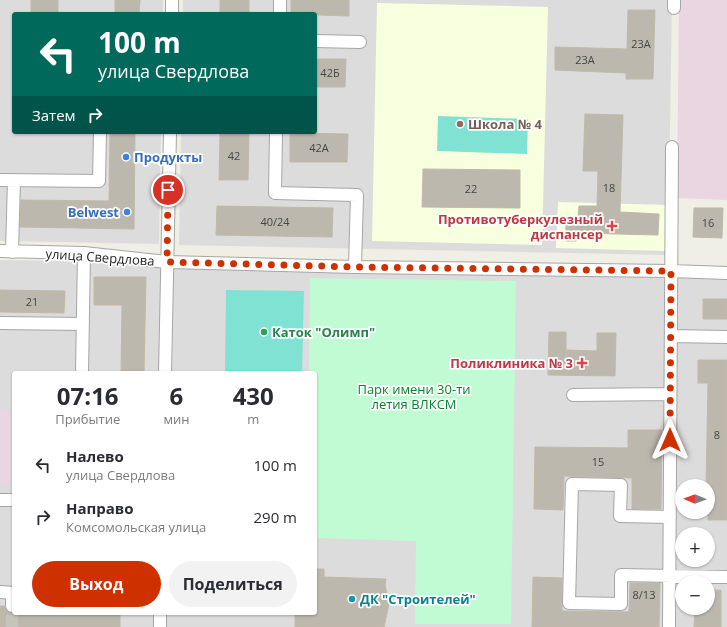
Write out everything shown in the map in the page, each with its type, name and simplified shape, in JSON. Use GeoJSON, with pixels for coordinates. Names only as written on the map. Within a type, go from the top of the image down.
{"type":"FeatureCollection","features":[{"type":"Feature","properties":{"kind":"street"},"geometry":{"type":"LineString","coordinates":[[172,0],[172,12]]}},
{"type":"Feature","properties":{"kind":"street"},"geometry":{"type":"LineString","coordinates":[[280,0],[280,12]]}},
{"type":"Feature","properties":{"kind":"street"},"geometry":{"type":"LineString","coordinates":[[317,41],[360,42]]}},
{"type":"Feature","properties":{"kind":"street"},"geometry":{"type":"LineString","coordinates":[[0,180],[99,181],[100,134]]}},
{"type":"Feature","properties":{"kind":"street"},"geometry":{"type":"LineString","coordinates":[[165,371],[170,134]]}},
{"type":"Feature","properties":{"kind":"street"},"geometry":{"type":"LineString","coordinates":[[276,134],[275,193],[357,195],[355,267]]}},
{"type":"Feature","properties":{"kind":"street"},"geometry":{"type":"LineString","coordinates":[[669,627],[672,147]]}},
{"type":"Feature","properties":{"kind":"street"},"geometry":{"type":"LineString","coordinates":[[6,251],[14,180]]}},
{"type":"Feature","properties":{"kind":"street","name":"улица Свердлова"},"geometry":{"type":"LineString","coordinates":[[6,251],[84,253],[167,262],[355,267],[727,273]]}},
{"type":"Feature","properties":{"kind":"street"},"geometry":{"type":"LineString","coordinates":[[82,371],[84,253]]}},
{"type":"Feature","properties":{"kind":"street"},"geometry":{"type":"LineString","coordinates":[[0,323],[83,324]]}},
{"type":"Feature","properties":{"kind":"street"},"geometry":{"type":"LineString","coordinates":[[671,336],[727,337]]}},
{"type":"Feature","properties":{"kind":"street"},"geometry":{"type":"LineString","coordinates":[[573,395],[670,394]]}},
{"type":"Feature","properties":{"kind":"street"},"geometry":{"type":"LineString","coordinates":[[670,517],[620,516],[621,486],[572,484],[569,603],[621,604],[621,575],[727,577]]}},
{"type":"Feature","properties":{"kind":"street"},"geometry":{"type":"LineString","coordinates":[[0,500],[12,500]]}},
{"type":"Feature","properties":{"kind":"street"},"geometry":{"type":"LineString","coordinates":[[0,592],[12,593]]}},
{"type":"Feature","properties":{"kind":"street"},"geometry":{"type":"LineString","coordinates":[[160,615],[160,627]]}},
{"type":"Feature","properties":{"kind":"shaded area"},"geometry":{"type":"Polygon","coordinates":[[[0,0],[163,0],[163,12],[12,12],[12,134],[161,134],[159,244],[0,241],[0,0]]]}},
{"type":"Feature","properties":{"kind":"shaded area"},"geometry":{"type":"Polygon","coordinates":[[[183,0],[672,0],[668,255],[179,245],[181,134],[317,134],[317,12],[183,12],[183,0]]]}},
{"type":"Feature","properties":{"kind":"shaded area"},"geometry":{"type":"Polygon","coordinates":[[[679,0],[727,0],[727,200],[677,198],[679,0]]]}},
{"type":"Feature","properties":{"kind":"shaded area","name":"Школа № 4"},"geometry":{"type":"Polygon","coordinates":[[[377,3],[548,7],[542,245],[372,241],[377,3]]]}},
{"type":"Feature","properties":{"kind":"shaded area"},"geometry":{"type":"Polygon","coordinates":[[[438,116],[528,119],[527,154],[437,151],[438,116]]]}},
{"type":"Feature","properties":{"kind":"shaded area","name":"Противотуберкулезный диспансер"},"geometry":{"type":"Polygon","coordinates":[[[558,202],[667,205],[666,251],[556,248],[558,202]]]}},
{"type":"Feature","properties":{"kind":"shaded area"},"geometry":{"type":"Polygon","coordinates":[[[0,260],[727,273],[727,627],[0,627],[0,260]]]}},
{"type":"Feature","properties":{"kind":"shaded area","name":"Каток \"Олимп\""},"geometry":{"type":"Polygon","coordinates":[[[226,290],[304,291],[302,371],[225,371],[226,290]]]}},
{"type":"Feature","properties":{"kind":"shaded area"},"geometry":{"type":"Polygon","coordinates":[[[0,410],[12,410],[12,483],[0,483],[0,410]]]}},
{"type":"Feature","properties":{"kind":"green space","name":"Парк имени 30-ти летия ВЛКСМ"},"geometry":{"type":"Polygon","coordinates":[[[310,278],[516,281],[511,624],[415,624],[416,541],[317,538],[317,371],[309,371],[310,278]]]}},
{"type":"Feature","properties":{"kind":"building"},"geometry":{"type":"Polygon","coordinates":[[[31,0],[58,0],[58,12],[31,12],[31,0]]]}},
{"type":"Feature","properties":{"kind":"building"},"geometry":{"type":"Polygon","coordinates":[[[115,0],[140,0],[139,12],[115,12],[115,0]]]}},
{"type":"Feature","properties":{"kind":"building"},"geometry":{"type":"Polygon","coordinates":[[[220,0],[249,0],[249,12],[220,12],[220,0]]]}},
{"type":"Feature","properties":{"kind":"building"},"geometry":{"type":"Polygon","coordinates":[[[291,0],[349,0],[349,16],[317,15],[317,12],[291,12],[291,0]]]}},
{"type":"Feature","properties":{"kind":"building"},"geometry":{"type":"Polygon","coordinates":[[[628,10],[655,10],[653,79],[626,79],[626,73],[555,70],[555,47],[627,49],[628,10]]]}},
{"type":"Feature","properties":{"kind":"building"},"geometry":{"type":"Polygon","coordinates":[[[317,59],[346,59],[345,87],[317,87],[317,59]]]}},
{"type":"Feature","properties":{"kind":"building"},"geometry":{"type":"Polygon","coordinates":[[[585,114],[623,115],[620,212],[659,214],[658,235],[577,233],[576,241],[566,241],[566,217],[578,217],[579,206],[597,206],[598,171],[583,171],[585,114]]]}},
{"type":"Feature","properties":{"kind":"building"},"geometry":{"type":"Polygon","coordinates":[[[110,134],[135,134],[134,229],[20,227],[21,200],[109,201],[110,134]]]}},
{"type":"Feature","properties":{"kind":"building"},"geometry":{"type":"Polygon","coordinates":[[[220,134],[249,134],[248,180],[219,180],[220,134]]]}},
{"type":"Feature","properties":{"kind":"building"},"geometry":{"type":"Polygon","coordinates":[[[290,134],[348,134],[347,162],[290,162],[290,134]]]}},
{"type":"Feature","properties":{"kind":"building"},"geometry":{"type":"Polygon","coordinates":[[[423,169],[520,170],[520,208],[422,207],[423,169]]]}},
{"type":"Feature","properties":{"kind":"building"},"geometry":{"type":"Polygon","coordinates":[[[217,206],[333,208],[332,237],[216,235],[217,206]]]}},
{"type":"Feature","properties":{"kind":"building"},"geometry":{"type":"Polygon","coordinates":[[[694,208],[723,208],[722,238],[693,237],[694,208]]]}},
{"type":"Feature","properties":{"kind":"building"},"geometry":{"type":"Polygon","coordinates":[[[94,277],[146,277],[144,371],[121,371],[122,305],[94,305],[94,277]]]}},
{"type":"Feature","properties":{"kind":"building"},"geometry":{"type":"Polygon","coordinates":[[[0,290],[65,291],[64,313],[0,312],[0,290]]]}},
{"type":"Feature","properties":{"kind":"building"},"geometry":{"type":"Polygon","coordinates":[[[703,299],[727,299],[727,319],[703,319],[703,299]]]}},
{"type":"Feature","properties":{"kind":"building","name":"Поликлиника № 3"},"geometry":{"type":"Polygon","coordinates":[[[549,332],[566,332],[566,350],[597,351],[597,333],[616,333],[615,376],[548,375],[549,332]]]}},
{"type":"Feature","properties":{"kind":"building"},"geometry":{"type":"Polygon","coordinates":[[[698,360],[727,360],[727,520],[708,520],[715,519],[715,479],[706,479],[708,383],[698,383],[698,360]]]}},
{"type":"Feature","properties":{"kind":"building"},"geometry":{"type":"Polygon","coordinates":[[[628,430],[662,430],[661,509],[632,509],[632,478],[564,476],[563,510],[534,509],[535,447],[628,448],[628,430]]]}},
{"type":"Feature","properties":{"kind":"building","name":"ДК \"Строителей\""},"geometry":{"type":"Polygon","coordinates":[[[317,569],[324,569],[324,577],[386,579],[385,585],[389,604],[384,627],[295,627],[295,615],[317,615],[317,569]]]}},
{"type":"Feature","properties":{"kind":"building"},"geometry":{"type":"Polygon","coordinates":[[[533,577],[562,578],[562,611],[629,612],[630,583],[660,583],[659,627],[532,627],[533,577]]]}},
{"type":"Feature","properties":{"kind":"building"},"geometry":{"type":"Polygon","coordinates":[[[715,590],[721,590],[721,627],[694,627],[695,615],[715,615],[715,590]]]}},
{"type":"Feature","properties":{"kind":"building"},"geometry":{"type":"Polygon","coordinates":[[[0,606],[4,606],[6,610],[12,613],[12,615],[120,615],[120,627],[0,627],[0,606]]]}},
{"type":"Feature","properties":{"kind":"tunnel"},"geometry":{"type":"LineString","coordinates":[[12,606],[12,627]]}},
{"type":"Feature","properties":{"kind":"place","name":"Школа № 4"},"geometry":{"type":"Point","coordinates":[460,124]}},
{"type":"Feature","properties":{"kind":"place","name":"Продукты"},"geometry":{"type":"Point","coordinates":[126,157]}},
{"type":"Feature","properties":{"kind":"place","name":"Belwest"},"geometry":{"type":"Point","coordinates":[127,212]}},
{"type":"Feature","properties":{"kind":"place","name":"Противотуберкулезный диспансер"},"geometry":{"type":"Point","coordinates":[612,226]}},
{"type":"Feature","properties":{"kind":"place","name":"Каток \"Олимп\""},"geometry":{"type":"Point","coordinates":[264,332]}},
{"type":"Feature","properties":{"kind":"place","name":"Поликлиника № 3"},"geometry":{"type":"Point","coordinates":[582,363]}},
{"type":"Feature","properties":{"kind":"place","name":"ДК \"Строителей\""},"geometry":{"type":"Point","coordinates":[352,599]}},
{"type":"Feature","properties":{"kind":"route"},"geometry":{"type":"LineString","coordinates":[[168,190],[167,262],[355,267],[671,271],[670,440]]}}]}
